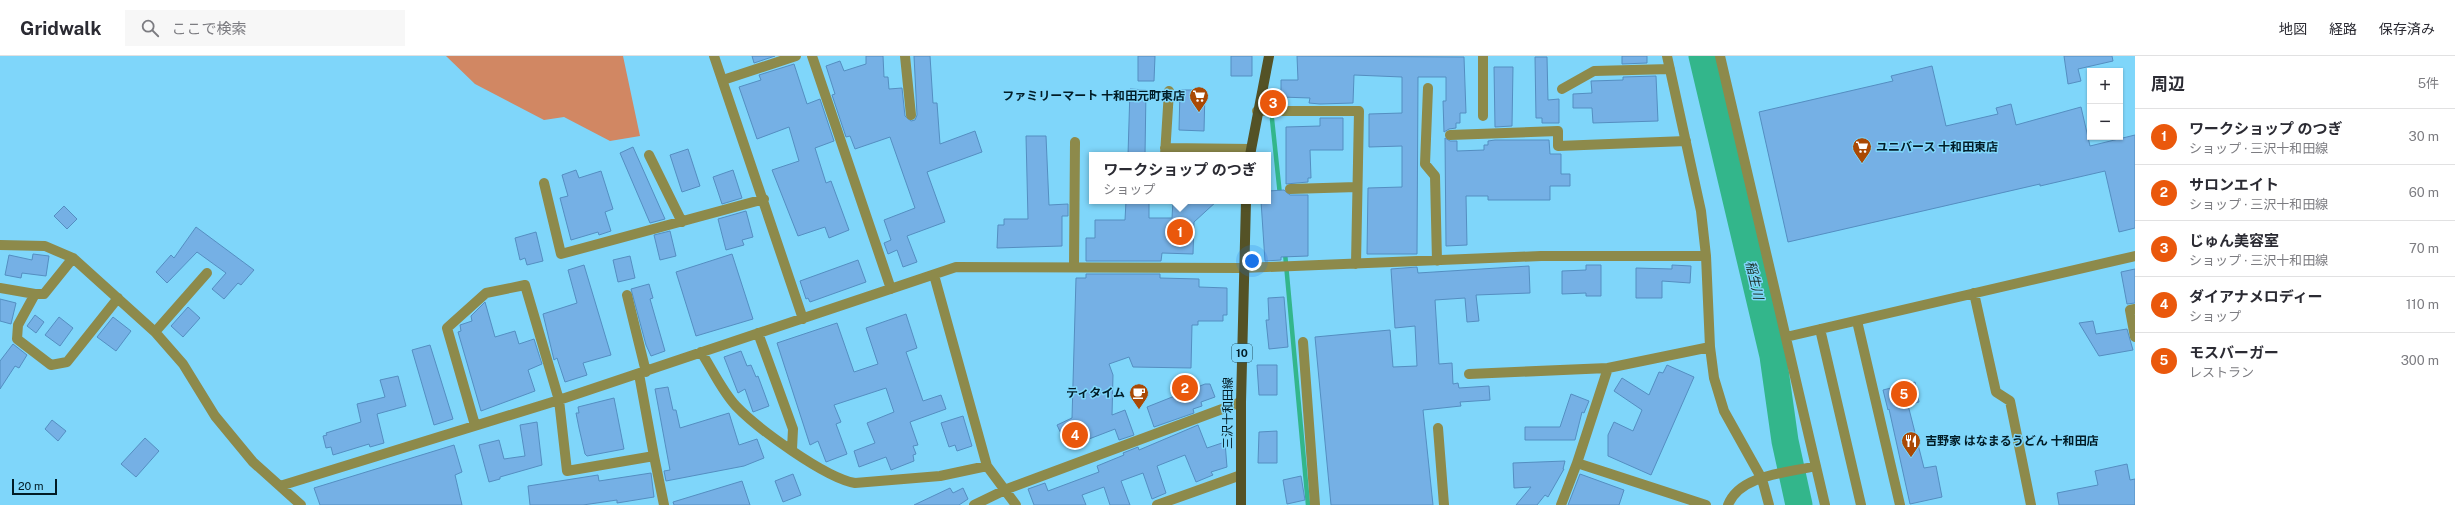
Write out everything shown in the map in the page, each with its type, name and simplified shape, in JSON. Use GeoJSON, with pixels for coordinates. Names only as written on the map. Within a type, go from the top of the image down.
{"type":"FeatureCollection","features":[{"type":"Feature","properties":{"kind":"main road"},"geometry":{"type":"LineString","coordinates":[[1251,152],[1257,111],[1269,56]]}},
{"type":"Feature","properties":{"kind":"main road","name":"三沢十和田線"},"geometry":{"type":"LineString","coordinates":[[1241,505],[1243,268],[1246,204]]}},
{"type":"Feature","properties":{"kind":"street"},"geometry":{"type":"LineString","coordinates":[[714,56],[764,200],[803,319]]}},
{"type":"Feature","properties":{"kind":"street"},"geometry":{"type":"LineString","coordinates":[[723,80],[796,56]]}},
{"type":"Feature","properties":{"kind":"street"},"geometry":{"type":"LineString","coordinates":[[812,56],[891,289]]}},
{"type":"Feature","properties":{"kind":"street"},"geometry":{"type":"LineString","coordinates":[[905,56],[911,115]]}},
{"type":"Feature","properties":{"kind":"street"},"geometry":{"type":"LineString","coordinates":[[1483,116],[1484,56]]}},
{"type":"Feature","properties":{"kind":"street"},"geometry":{"type":"LineString","coordinates":[[1667,56],[1701,211],[1706,256],[1710,347],[1714,378],[1724,411],[1762,479],[1769,505]]}},
{"type":"Feature","properties":{"kind":"street"},"geometry":{"type":"LineString","coordinates":[[1720,56],[1825,505]]}},
{"type":"Feature","properties":{"kind":"street"},"geometry":{"type":"LineString","coordinates":[[1562,89],[1594,71],[1670,69]]}},
{"type":"Feature","properties":{"kind":"street"},"geometry":{"type":"LineString","coordinates":[[1428,88],[1426,164],[1435,176],[1437,261]]}},
{"type":"Feature","properties":{"kind":"street"},"geometry":{"type":"LineString","coordinates":[[1169,91],[1165,152],[1251,152]]}},
{"type":"Feature","properties":{"kind":"street"},"geometry":{"type":"LineString","coordinates":[[1257,111],[1359,111],[1356,264]]}},
{"type":"Feature","properties":{"kind":"street"},"geometry":{"type":"LineString","coordinates":[[1450,135],[1558,131],[1558,146],[1686,141]]}},
{"type":"Feature","properties":{"kind":"street"},"geometry":{"type":"LineString","coordinates":[[1074,267],[1075,142]]}},
{"type":"Feature","properties":{"kind":"street"},"geometry":{"type":"LineString","coordinates":[[649,155],[682,222]]}},
{"type":"Feature","properties":{"kind":"street"},"geometry":{"type":"LineString","coordinates":[[544,183],[561,254],[764,200]]}},
{"type":"Feature","properties":{"kind":"street"},"geometry":{"type":"LineString","coordinates":[[1290,189],[1357,187]]}},
{"type":"Feature","properties":{"kind":"street"},"geometry":{"type":"LineString","coordinates":[[0,245],[45,246],[73,258],[155,332],[183,364],[220,422],[253,462],[301,505]]}},
{"type":"Feature","properties":{"kind":"street"},"geometry":{"type":"LineString","coordinates":[[280,486],[559,400],[956,267],[1243,268],[1541,256],[1706,256]]}},
{"type":"Feature","properties":{"kind":"street"},"geometry":{"type":"LineString","coordinates":[[1786,337],[2135,256]]}},
{"type":"Feature","properties":{"kind":"street"},"geometry":{"type":"LineString","coordinates":[[0,288],[35,294],[44,294],[73,258]]}},
{"type":"Feature","properties":{"kind":"street"},"geometry":{"type":"LineString","coordinates":[[155,332],[207,273]]}},
{"type":"Feature","properties":{"kind":"street"},"geometry":{"type":"LineString","coordinates":[[934,275],[988,466],[1007,489],[1016,505]]}},
{"type":"Feature","properties":{"kind":"street"},"geometry":{"type":"LineString","coordinates":[[475,425],[447,328],[486,293],[525,285],[559,400],[567,472],[654,456]]}},
{"type":"Feature","properties":{"kind":"street"},"geometry":{"type":"LineString","coordinates":[[1974,293],[1996,392],[2010,401],[2031,505]]}},
{"type":"Feature","properties":{"kind":"street"},"geometry":{"type":"LineString","coordinates":[[35,294],[18,326],[17,339],[51,366],[67,362],[118,298]]}},
{"type":"Feature","properties":{"kind":"street"},"geometry":{"type":"LineString","coordinates":[[627,295],[642,373],[654,456],[664,505]]}},
{"type":"Feature","properties":{"kind":"street"},"geometry":{"type":"LineString","coordinates":[[2135,309],[2130,310],[2135,337]]}},
{"type":"Feature","properties":{"kind":"street"},"geometry":{"type":"LineString","coordinates":[[1857,321],[1900,505]]}},
{"type":"Feature","properties":{"kind":"street"},"geometry":{"type":"LineString","coordinates":[[1820,329],[1861,505]]}},
{"type":"Feature","properties":{"kind":"street"},"geometry":{"type":"LineString","coordinates":[[758,333],[793,429],[792,449]]}},
{"type":"Feature","properties":{"kind":"street"},"geometry":{"type":"LineString","coordinates":[[1303,342],[1315,505]]}},
{"type":"Feature","properties":{"kind":"street"},"geometry":{"type":"LineString","coordinates":[[1469,374],[1608,368],[1710,347]]}},
{"type":"Feature","properties":{"kind":"street"},"geometry":{"type":"LineString","coordinates":[[701,352],[735,404],[755,424],[826,472],[842,481],[855,483],[940,476],[988,466]]}},
{"type":"Feature","properties":{"kind":"street"},"geometry":{"type":"LineString","coordinates":[[1562,505],[1608,368]]}},
{"type":"Feature","properties":{"kind":"street"},"geometry":{"type":"LineString","coordinates":[[974,505],[1007,489],[1241,402]]}},
{"type":"Feature","properties":{"kind":"street"},"geometry":{"type":"LineString","coordinates":[[1438,428],[1444,505]]}},
{"type":"Feature","properties":{"kind":"street"},"geometry":{"type":"LineString","coordinates":[[1576,463],[1706,505]]}},
{"type":"Feature","properties":{"kind":"street"},"geometry":{"type":"LineString","coordinates":[[1728,505],[1731,496],[1742,486],[1762,479],[1816,466]]}},
{"type":"Feature","properties":{"kind":"street"},"geometry":{"type":"LineString","coordinates":[[1157,505],[1241,475]]}},
{"type":"Feature","properties":{"kind":"shaded area"},"geometry":{"type":"Polygon","coordinates":[[[446,56],[623,56],[640,136],[610,141],[564,117],[544,120],[475,84],[446,56]]]}},
{"type":"Feature","properties":{"kind":"building"},"geometry":{"type":"Polygon","coordinates":[[[752,56],[775,56],[754,63],[752,56]]]}},
{"type":"Feature","properties":{"kind":"building"},"geometry":{"type":"Polygon","coordinates":[[[866,56],[883,56],[884,77],[888,77],[889,89],[902,88],[905,116],[911,121],[915,120],[917,115],[914,56],[930,56],[933,103],[937,103],[940,144],[975,131],[982,152],[927,172],[945,222],[907,236],[917,262],[903,267],[897,250],[888,254],[884,243],[891,240],[884,220],[915,208],[890,137],[855,149],[850,136],[846,137],[832,95],[835,94],[826,66],[840,61],[844,71],[866,64],[866,56]]]}},
{"type":"Feature","properties":{"kind":"building"},"geometry":{"type":"Polygon","coordinates":[[[1138,56],[1155,56],[1154,81],[1138,81],[1138,56]]]}},
{"type":"Feature","properties":{"kind":"building"},"geometry":{"type":"Polygon","coordinates":[[[1231,56],[1252,56],[1252,76],[1231,76],[1231,56]]]}},
{"type":"Feature","properties":{"kind":"building"},"geometry":{"type":"Polygon","coordinates":[[[1297,56],[1464,57],[1466,113],[1460,113],[1460,123],[1456,123],[1456,128],[1449,129],[1444,132],[1443,101],[1446,101],[1446,77],[1418,77],[1417,254],[1367,254],[1368,188],[1402,187],[1402,146],[1369,147],[1369,114],[1402,113],[1402,77],[1354,75],[1353,103],[1320,104],[1309,103],[1310,98],[1281,97],[1281,80],[1298,80],[1297,56]]]}},
{"type":"Feature","properties":{"kind":"building"},"geometry":{"type":"Polygon","coordinates":[[[1622,56],[1647,56],[1647,63],[1622,64],[1622,56]]]}},
{"type":"Feature","properties":{"kind":"building"},"geometry":{"type":"Polygon","coordinates":[[[2064,56],[2112,56],[2113,61],[2078,69],[2081,81],[2068,84],[2064,56]]]}},
{"type":"Feature","properties":{"kind":"building"},"geometry":{"type":"Polygon","coordinates":[[[1535,57],[1547,57],[1548,100],[1559,99],[1559,123],[1542,123],[1542,118],[1536,118],[1535,57]]]}},
{"type":"Feature","properties":{"kind":"building"},"geometry":{"type":"Polygon","coordinates":[[[794,64],[807,104],[820,99],[834,141],[815,148],[826,183],[831,181],[849,230],[829,238],[825,227],[798,236],[772,170],[799,161],[789,127],[757,139],[739,87],[761,80],[759,75],[794,64]]]}},
{"type":"Feature","properties":{"kind":"building","name":"ユニバース 十和田東店"},"geometry":{"type":"Polygon","coordinates":[[[1932,66],[1946,126],[1998,114],[1996,108],[2011,104],[2016,125],[2081,107],[2087,133],[2087,140],[2089,140],[2090,146],[2115,140],[2123,140],[2123,138],[2135,135],[2135,228],[2119,232],[2105,171],[2040,186],[2040,184],[1788,242],[1759,112],[1893,81],[1891,76],[1932,66]]]}},
{"type":"Feature","properties":{"kind":"building"},"geometry":{"type":"Polygon","coordinates":[[[1494,67],[1513,67],[1512,126],[1495,127],[1494,67]]]}},
{"type":"Feature","properties":{"kind":"building"},"geometry":{"type":"Polygon","coordinates":[[[1656,76],[1658,121],[1593,123],[1592,108],[1573,108],[1573,94],[1592,93],[1591,81],[1623,80],[1623,77],[1656,76]]]}},
{"type":"Feature","properties":{"kind":"building"},"geometry":{"type":"Polygon","coordinates":[[[1130,89],[1146,90],[1145,152],[1128,152],[1130,89]]]}},
{"type":"Feature","properties":{"kind":"building"},"geometry":{"type":"Polygon","coordinates":[[[1180,90],[1205,90],[1204,131],[1179,130],[1180,90]]]}},
{"type":"Feature","properties":{"kind":"building"},"geometry":{"type":"Polygon","coordinates":[[[1320,118],[1343,118],[1343,150],[1310,150],[1311,178],[1308,178],[1308,182],[1286,184],[1286,127],[1320,126],[1320,118]]]}},
{"type":"Feature","properties":{"kind":"building"},"geometry":{"type":"Polygon","coordinates":[[[1026,136],[1046,136],[1049,205],[1068,204],[1068,216],[1062,216],[1062,246],[997,248],[998,225],[1004,225],[1004,219],[1028,219],[1026,136]]]}},
{"type":"Feature","properties":{"kind":"building"},"geometry":{"type":"Polygon","coordinates":[[[1445,138],[1450,141],[1457,141],[1457,151],[1484,150],[1484,145],[1488,145],[1488,141],[1495,140],[1549,140],[1550,154],[1561,154],[1561,174],[1570,174],[1570,186],[1550,186],[1550,200],[1488,200],[1488,196],[1466,196],[1467,245],[1446,246],[1445,138]]]}},
{"type":"Feature","properties":{"kind":"building"},"geometry":{"type":"Polygon","coordinates":[[[633,147],[665,219],[650,223],[620,153],[633,147]]]}},
{"type":"Feature","properties":{"kind":"building"},"geometry":{"type":"Polygon","coordinates":[[[688,149],[700,186],[682,192],[670,155],[688,149]]]}},
{"type":"Feature","properties":{"kind":"building"},"geometry":{"type":"Polygon","coordinates":[[[576,170],[579,178],[601,171],[613,209],[605,212],[611,231],[599,235],[598,232],[571,240],[560,198],[568,196],[562,175],[576,170]]]}},
{"type":"Feature","properties":{"kind":"building"},"geometry":{"type":"Polygon","coordinates":[[[733,170],[742,198],[722,204],[713,177],[733,170]]]}},
{"type":"Feature","properties":{"kind":"building"},"geometry":{"type":"Polygon","coordinates":[[[1284,190],[1290,195],[1308,195],[1308,256],[1281,257],[1281,260],[1265,261],[1261,204],[1271,204],[1271,191],[1284,190]]]}},
{"type":"Feature","properties":{"kind":"building"},"geometry":{"type":"Polygon","coordinates":[[[1126,204],[1149,204],[1149,218],[1172,218],[1173,204],[1214,204],[1194,222],[1193,254],[1162,253],[1161,261],[1086,261],[1086,238],[1095,238],[1095,220],[1125,220],[1126,204]]]}},
{"type":"Feature","properties":{"kind":"building"},"geometry":{"type":"Polygon","coordinates":[[[64,206],[77,219],[67,229],[54,216],[64,206]]]}},
{"type":"Feature","properties":{"kind":"building"},"geometry":{"type":"Polygon","coordinates":[[[746,211],[753,237],[742,240],[744,245],[726,250],[718,219],[746,211]]]}},
{"type":"Feature","properties":{"kind":"building"},"geometry":{"type":"Polygon","coordinates":[[[196,227],[254,270],[241,285],[238,283],[224,299],[212,289],[226,273],[197,252],[167,283],[156,272],[171,255],[174,258],[196,227]]]}},
{"type":"Feature","properties":{"kind":"building"},"geometry":{"type":"Polygon","coordinates":[[[670,231],[676,256],[660,260],[654,235],[670,231]]]}},
{"type":"Feature","properties":{"kind":"building"},"geometry":{"type":"Polygon","coordinates":[[[536,232],[543,261],[527,265],[525,258],[520,260],[515,238],[536,232]]]}},
{"type":"Feature","properties":{"kind":"building"},"geometry":{"type":"Polygon","coordinates":[[[33,254],[49,256],[46,276],[22,273],[21,278],[5,275],[9,255],[32,260],[33,254]]]}},
{"type":"Feature","properties":{"kind":"building"},"geometry":{"type":"Polygon","coordinates":[[[732,254],[753,319],[696,336],[676,272],[732,254]]]}},
{"type":"Feature","properties":{"kind":"building"},"geometry":{"type":"Polygon","coordinates":[[[630,256],[635,278],[618,282],[613,260],[630,256]]]}},
{"type":"Feature","properties":{"kind":"building"},"geometry":{"type":"Polygon","coordinates":[[[858,260],[866,282],[810,302],[808,298],[806,299],[800,281],[858,260]]]}},
{"type":"Feature","properties":{"kind":"building"},"geometry":{"type":"Polygon","coordinates":[[[584,265],[611,355],[583,363],[587,375],[565,382],[557,358],[554,360],[543,314],[577,303],[568,270],[584,265]]]}},
{"type":"Feature","properties":{"kind":"building"},"geometry":{"type":"Polygon","coordinates":[[[1586,265],[1601,265],[1601,296],[1586,296],[1586,293],[1562,294],[1562,271],[1586,270],[1586,265]]]}},
{"type":"Feature","properties":{"kind":"building"},"geometry":{"type":"Polygon","coordinates":[[[1672,265],[1691,266],[1690,283],[1662,281],[1662,298],[1636,298],[1636,268],[1672,269],[1672,265]]]}},
{"type":"Feature","properties":{"kind":"building"},"geometry":{"type":"Polygon","coordinates":[[[1529,266],[1530,293],[1476,295],[1479,321],[1467,322],[1465,298],[1435,300],[1439,364],[1452,363],[1453,384],[1458,383],[1459,388],[1489,386],[1490,400],[1460,402],[1461,406],[1423,410],[1433,505],[1331,505],[1315,337],[1390,330],[1393,367],[1417,366],[1415,326],[1395,328],[1391,269],[1417,267],[1418,273],[1529,266]]]}},
{"type":"Feature","properties":{"kind":"building"},"geometry":{"type":"Polygon","coordinates":[[[2135,269],[2135,303],[2127,304],[2121,272],[2135,269]]]}},
{"type":"Feature","properties":{"kind":"building"},"geometry":{"type":"Polygon","coordinates":[[[1086,274],[1160,274],[1160,278],[1199,279],[1199,287],[1227,288],[1227,315],[1223,315],[1223,321],[1198,321],[1198,325],[1192,325],[1191,368],[1133,367],[1129,357],[1109,364],[1113,375],[1112,415],[1125,410],[1134,435],[1119,440],[1115,429],[1089,439],[1086,430],[1064,440],[1057,425],[1072,418],[1076,278],[1086,278],[1086,274]]]}},
{"type":"Feature","properties":{"kind":"building"},"geometry":{"type":"Polygon","coordinates":[[[649,284],[653,298],[650,299],[665,351],[651,356],[646,345],[631,289],[649,284]]]}},
{"type":"Feature","properties":{"kind":"building"},"geometry":{"type":"Polygon","coordinates":[[[1284,297],[1288,347],[1269,349],[1266,320],[1269,320],[1268,298],[1284,297]]]}},
{"type":"Feature","properties":{"kind":"building"},"geometry":{"type":"Polygon","coordinates":[[[0,299],[16,303],[11,324],[0,321],[0,299]]]}},
{"type":"Feature","properties":{"kind":"building"},"geometry":{"type":"Polygon","coordinates":[[[485,302],[495,337],[515,331],[519,344],[534,339],[542,364],[528,370],[535,391],[481,411],[458,332],[461,331],[460,325],[472,321],[471,316],[485,302]]]}},
{"type":"Feature","properties":{"kind":"building"},"geometry":{"type":"Polygon","coordinates":[[[188,307],[200,318],[183,337],[171,326],[188,307]]]}},
{"type":"Feature","properties":{"kind":"building"},"geometry":{"type":"Polygon","coordinates":[[[906,314],[917,348],[906,352],[923,401],[941,395],[946,409],[910,422],[918,445],[913,446],[916,454],[913,455],[914,461],[891,470],[886,457],[859,467],[854,451],[875,443],[867,423],[894,412],[886,388],[834,405],[841,422],[836,424],[847,454],[826,462],[818,441],[810,445],[777,343],[837,323],[854,372],[878,364],[866,328],[906,314]]]}},
{"type":"Feature","properties":{"kind":"building"},"geometry":{"type":"Polygon","coordinates":[[[35,315],[44,322],[36,333],[27,326],[35,315]]]}},
{"type":"Feature","properties":{"kind":"building"},"geometry":{"type":"Polygon","coordinates":[[[59,317],[73,328],[60,346],[45,335],[59,317]]]}},
{"type":"Feature","properties":{"kind":"building"},"geometry":{"type":"Polygon","coordinates":[[[113,317],[131,331],[116,351],[97,337],[113,317]]]}},
{"type":"Feature","properties":{"kind":"building"},"geometry":{"type":"Polygon","coordinates":[[[2093,321],[2096,334],[2127,329],[2133,350],[2099,356],[2079,323],[2093,321]]]}},
{"type":"Feature","properties":{"kind":"building"},"geometry":{"type":"Polygon","coordinates":[[[13,344],[27,355],[19,368],[15,366],[0,389],[0,361],[13,344]]]}},
{"type":"Feature","properties":{"kind":"building"},"geometry":{"type":"Polygon","coordinates":[[[430,345],[453,419],[434,425],[412,350],[430,345]]]}},
{"type":"Feature","properties":{"kind":"building"},"geometry":{"type":"Polygon","coordinates":[[[741,351],[747,366],[751,365],[756,377],[758,376],[769,406],[753,412],[745,389],[738,393],[724,357],[741,351]]]}},
{"type":"Feature","properties":{"kind":"building"},"geometry":{"type":"Polygon","coordinates":[[[1257,365],[1277,365],[1277,395],[1259,395],[1257,365]]]}},
{"type":"Feature","properties":{"kind":"building"},"geometry":{"type":"Polygon","coordinates":[[[1667,365],[1694,377],[1651,475],[1608,456],[1608,435],[1614,422],[1633,431],[1642,410],[1614,391],[1622,378],[1649,395],[1659,372],[1663,373],[1667,365]]]}},
{"type":"Feature","properties":{"kind":"building"},"geometry":{"type":"Polygon","coordinates":[[[398,376],[406,406],[377,414],[384,443],[370,447],[369,444],[333,455],[331,447],[326,448],[323,436],[327,435],[326,433],[361,422],[357,404],[385,397],[380,380],[398,376]]]}},
{"type":"Feature","properties":{"kind":"building"},"geometry":{"type":"Polygon","coordinates":[[[1915,382],[1919,402],[1908,405],[1924,468],[1936,466],[1942,497],[1910,504],[1889,409],[1888,410],[1883,390],[1915,382]]]}},
{"type":"Feature","properties":{"kind":"building"},"geometry":{"type":"Polygon","coordinates":[[[1205,384],[1210,384],[1215,397],[1201,402],[1202,406],[1193,409],[1194,413],[1154,427],[1147,407],[1205,384]]]}},
{"type":"Feature","properties":{"kind":"building"},"geometry":{"type":"Polygon","coordinates":[[[668,387],[673,410],[676,410],[680,428],[729,413],[739,445],[757,439],[764,458],[744,466],[666,481],[664,471],[670,470],[655,389],[668,387]]]}},
{"type":"Feature","properties":{"kind":"building"},"geometry":{"type":"Polygon","coordinates":[[[1571,394],[1589,401],[1584,413],[1582,412],[1575,440],[1525,440],[1525,427],[1560,427],[1571,394]]]}},
{"type":"Feature","properties":{"kind":"building"},"geometry":{"type":"Polygon","coordinates":[[[614,398],[624,449],[587,456],[585,454],[576,413],[579,413],[578,407],[614,398]]]}},
{"type":"Feature","properties":{"kind":"building"},"geometry":{"type":"Polygon","coordinates":[[[963,416],[972,446],[957,451],[955,445],[949,447],[941,423],[963,416]]]}},
{"type":"Feature","properties":{"kind":"building"},"geometry":{"type":"Polygon","coordinates":[[[52,420],[66,431],[58,441],[45,429],[52,420]]]}},
{"type":"Feature","properties":{"kind":"building"},"geometry":{"type":"Polygon","coordinates":[[[537,422],[542,465],[500,477],[500,479],[489,482],[479,445],[499,440],[504,459],[525,456],[520,425],[537,422]]]}},
{"type":"Feature","properties":{"kind":"building"},"geometry":{"type":"Polygon","coordinates":[[[1198,425],[1207,448],[1225,442],[1227,467],[1211,472],[1213,475],[1196,482],[1185,455],[1157,466],[1166,493],[1152,499],[1143,473],[1121,481],[1130,505],[1110,505],[1104,487],[1082,495],[1086,505],[1034,505],[1028,489],[1045,483],[1048,491],[1099,472],[1097,466],[1124,455],[1123,453],[1138,447],[1139,450],[1198,425]]]}},
{"type":"Feature","properties":{"kind":"building"},"geometry":{"type":"Polygon","coordinates":[[[1277,431],[1277,463],[1258,463],[1259,432],[1277,431]]]}},
{"type":"Feature","properties":{"kind":"building"},"geometry":{"type":"Polygon","coordinates":[[[145,438],[159,451],[136,477],[121,464],[145,438]]]}},
{"type":"Feature","properties":{"kind":"building"},"geometry":{"type":"Polygon","coordinates":[[[454,445],[462,472],[455,475],[462,505],[320,505],[314,488],[454,445]]]}},
{"type":"Feature","properties":{"kind":"building"},"geometry":{"type":"Polygon","coordinates":[[[1565,461],[1564,469],[1548,497],[1545,495],[1537,505],[1516,505],[1531,487],[1514,488],[1513,463],[1565,461]]]}},
{"type":"Feature","properties":{"kind":"building"},"geometry":{"type":"Polygon","coordinates":[[[2127,464],[2130,480],[2135,479],[2135,505],[2059,505],[2057,493],[2098,485],[2095,471],[2127,464]]]}},
{"type":"Feature","properties":{"kind":"building"},"geometry":{"type":"Polygon","coordinates":[[[651,473],[654,497],[617,503],[617,500],[583,505],[530,505],[528,486],[598,475],[599,481],[651,473]]]}},
{"type":"Feature","properties":{"kind":"building"},"geometry":{"type":"Polygon","coordinates":[[[793,474],[801,495],[783,502],[775,481],[793,474]]]}},
{"type":"Feature","properties":{"kind":"building"},"geometry":{"type":"Polygon","coordinates":[[[1580,474],[1624,490],[1619,505],[1568,505],[1580,474]]]}},
{"type":"Feature","properties":{"kind":"building"},"geometry":{"type":"Polygon","coordinates":[[[1301,476],[1305,500],[1287,504],[1283,480],[1301,476]]]}},
{"type":"Feature","properties":{"kind":"building"},"geometry":{"type":"Polygon","coordinates":[[[742,481],[750,505],[674,505],[673,502],[742,481]]]}},
{"type":"Feature","properties":{"kind":"building"},"geometry":{"type":"Polygon","coordinates":[[[950,488],[953,493],[963,488],[968,499],[959,505],[914,505],[950,488]]]}},
{"type":"Feature","properties":{"kind":"waterway","name":"稲生川"},"geometry":{"type":"LineString","coordinates":[[1702,56],[1773,356],[1785,441],[1799,505]]}},
{"type":"Feature","properties":{"kind":"waterway"},"geometry":{"type":"LineString","coordinates":[[1272,119],[1280,195]]}},
{"type":"Feature","properties":{"kind":"waterway"},"geometry":{"type":"LineString","coordinates":[[1285,253],[1308,505]]}},
{"type":"Feature","properties":{"kind":"place","name":"じゅん美容室"},"geometry":{"type":"Point","coordinates":[1273,103]}},
{"type":"Feature","properties":{"kind":"place","name":"ファミリーマート 十和田元町東店"},"geometry":{"type":"Point","coordinates":[1199,113]}},
{"type":"Feature","properties":{"kind":"place","name":"ユニバース 十和田東店"},"geometry":{"type":"Point","coordinates":[1862,164]}},
{"type":"Feature","properties":{"kind":"place","name":"ワークショップ のつぎ"},"geometry":{"type":"Point","coordinates":[1180,232]}},
{"type":"Feature","properties":{"kind":"place","name":"サロンエイト"},"geometry":{"type":"Point","coordinates":[1185,388]}},
{"type":"Feature","properties":{"kind":"place","name":"モスバーガー"},"geometry":{"type":"Point","coordinates":[1904,394]}},
{"type":"Feature","properties":{"kind":"place","name":"ティタイム"},"geometry":{"type":"Point","coordinates":[1139,410]}},
{"type":"Feature","properties":{"kind":"place","name":"ダイアナメロディー"},"geometry":{"type":"Point","coordinates":[1075,435]}},
{"type":"Feature","properties":{"kind":"place","name":"吉野家 はなまるうどん 十和田店"},"geometry":{"type":"Point","coordinates":[1911,458]}}]}
